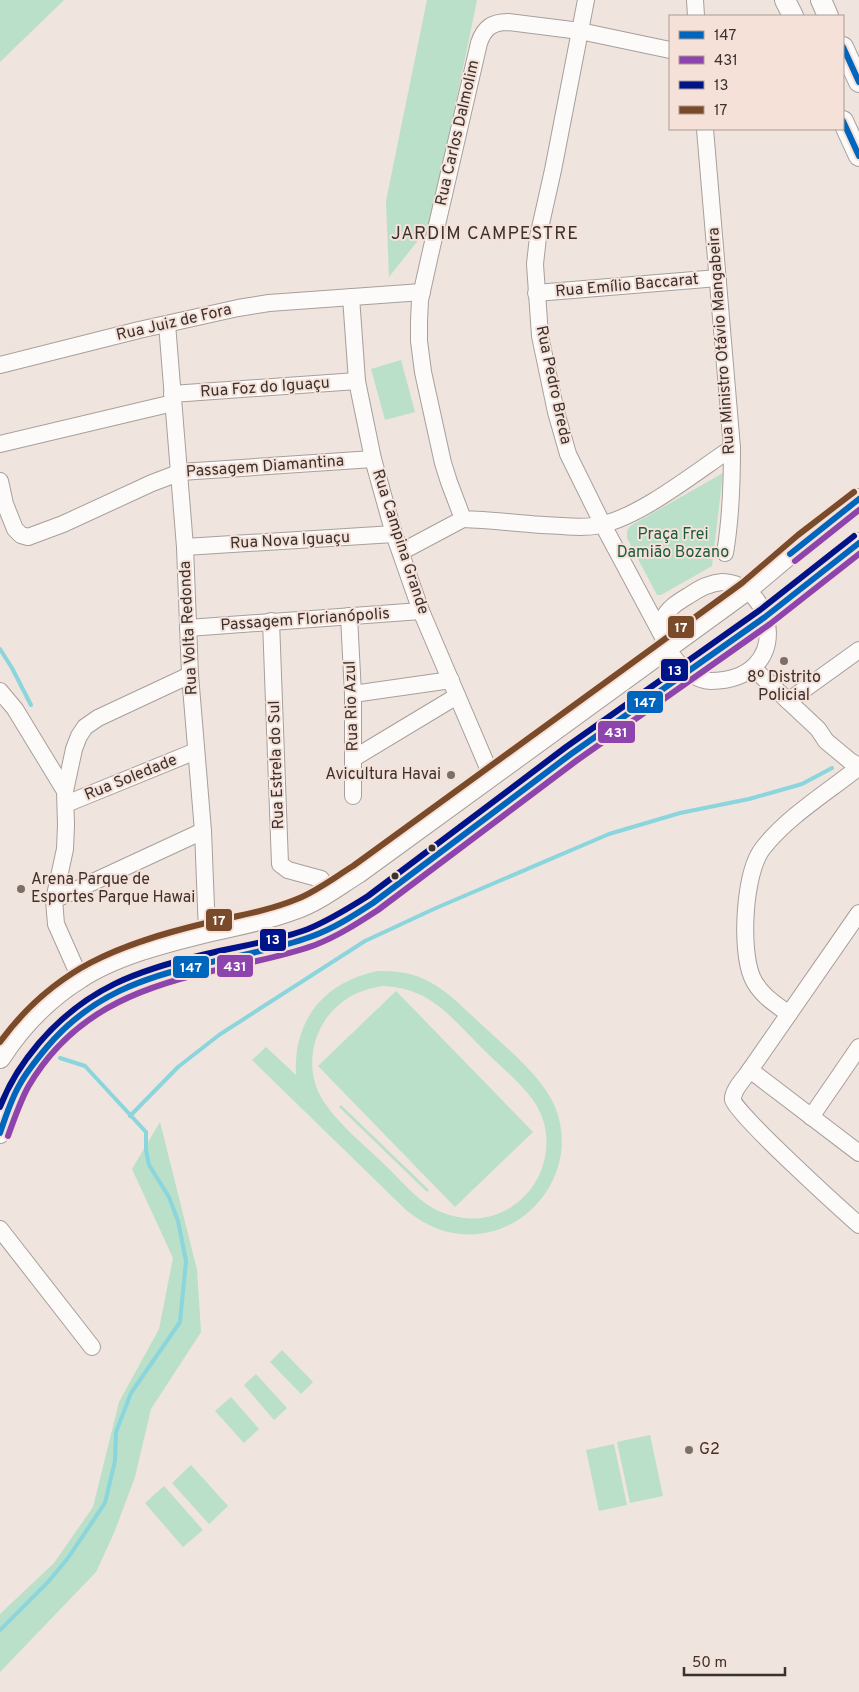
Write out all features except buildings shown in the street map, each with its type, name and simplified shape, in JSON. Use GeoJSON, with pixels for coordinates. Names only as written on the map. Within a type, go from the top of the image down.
{"type":"FeatureCollection","features":[{"type":"Feature","properties":{"kind":"main road"},"geometry":{"type":"LineString","coordinates":[[785,0],[792,15]]}},
{"type":"Feature","properties":{"kind":"main road"},"geometry":{"type":"LineString","coordinates":[[821,0],[828,15]]}},
{"type":"Feature","properties":{"kind":"main road"},"geometry":{"type":"LineString","coordinates":[[844,49],[859,82]]}},
{"type":"Feature","properties":{"kind":"main road"},"geometry":{"type":"LineString","coordinates":[[844,123],[859,156]]}},
{"type":"Feature","properties":{"kind":"main road"},"geometry":{"type":"LineString","coordinates":[[0,1058],[17,1033],[43,1007],[80,978],[109,963],[145,949],[207,932],[267,919],[317,900],[358,873],[666,643],[748,590],[804,542],[859,499]]}},
{"type":"Feature","properties":{"kind":"main road"},"geometry":{"type":"LineString","coordinates":[[0,1133],[23,1078],[67,1026],[94,1004],[126,988],[187,968],[271,949],[323,932],[345,921],[373,903],[571,754],[765,617],[859,543]]}},
{"type":"Feature","properties":{"kind":"main road"},"geometry":{"type":"LineString","coordinates":[[486,819],[485,799],[491,775]]}},
{"type":"Feature","properties":{"kind":"street","name":"Rua Pedro Breda"},"geometry":{"type":"LineString","coordinates":[[586,0],[538,237],[535,264],[540,336],[546,370],[568,454],[603,525],[666,643],[680,665],[688,672]]}},
{"type":"Feature","properties":{"kind":"street"},"geometry":{"type":"LineString","coordinates":[[695,0],[696,15]]}},
{"type":"Feature","properties":{"kind":"street","name":"Rua Carlos Dalmolim"},"geometry":{"type":"LineString","coordinates":[[463,519],[442,462],[423,372],[419,341],[422,292],[446,182],[482,35],[486,29],[498,22],[580,31],[669,50]]}},
{"type":"Feature","properties":{"kind":"street","name":"Rua Ministro Otávio Mangabeira"},"geometry":{"type":"LineString","coordinates":[[705,130],[732,448],[732,496],[730,525],[725,553]]}},
{"type":"Feature","properties":{"kind":"street","name":"Rua Emílio Baccarat"},"geometry":{"type":"LineString","coordinates":[[536,293],[718,278]]}},
{"type":"Feature","properties":{"kind":"street","name":"Rua Juiz de Fora"},"geometry":{"type":"LineString","coordinates":[[0,365],[167,324],[269,303],[422,292]]}},
{"type":"Feature","properties":{"kind":"street","name":"Rua Campina Grande"},"geometry":{"type":"LineString","coordinates":[[351,297],[357,381],[373,459],[394,534],[421,611],[491,775]]}},
{"type":"Feature","properties":{"kind":"street","name":"Rua Volta Redonda"},"geometry":{"type":"LineString","coordinates":[[167,324],[185,547],[190,675],[203,831],[207,932]]}},
{"type":"Feature","properties":{"kind":"street","name":"Rua Foz do Iguaçu"},"geometry":{"type":"LineString","coordinates":[[0,444],[172,399],[357,381]]}},
{"type":"Feature","properties":{"kind":"street"},"geometry":{"type":"LineString","coordinates":[[401,552],[463,519],[551,526],[578,527],[603,525],[636,511],[732,448]]}},
{"type":"Feature","properties":{"kind":"street","name":"Passagem Diamantina"},"geometry":{"type":"LineString","coordinates":[[0,481],[14,529],[21,535],[28,537],[45,532],[180,472],[373,459]]}},
{"type":"Feature","properties":{"kind":"street","name":"Rua Nova Iguaçu"},"geometry":{"type":"LineString","coordinates":[[185,547],[394,534]]}},
{"type":"Feature","properties":{"kind":"street"},"geometry":{"type":"LineString","coordinates":[[666,643],[662,629],[664,619],[672,607],[699,588],[712,583],[732,583],[748,590],[765,617],[768,631],[767,645],[762,658],[753,668],[740,676],[717,680],[701,680],[688,672]]}},
{"type":"Feature","properties":{"kind":"street"},"geometry":{"type":"LineString","coordinates":[[647,605],[657,609],[672,607]]}},
{"type":"Feature","properties":{"kind":"street","name":"Passagem Florianópolis"},"geometry":{"type":"LineString","coordinates":[[188,628],[421,611]]}},
{"type":"Feature","properties":{"kind":"street","name":"Rua Rio Azul"},"geometry":{"type":"LineString","coordinates":[[349,616],[353,694],[353,796]]}},
{"type":"Feature","properties":{"kind":"street","name":"Rua Estrela do Sul"},"geometry":{"type":"LineString","coordinates":[[272,621],[280,864],[288,870],[321,879]]}},
{"type":"Feature","properties":{"kind":"street"},"geometry":{"type":"LineString","coordinates":[[788,701],[859,650]]}},
{"type":"Feature","properties":{"kind":"street"},"geometry":{"type":"LineString","coordinates":[[753,668],[818,729],[826,741],[856,765],[776,833],[762,850],[753,866],[748,892],[746,935],[748,961],[752,977],[760,990],[789,1014]]}},
{"type":"Feature","properties":{"kind":"street"},"geometry":{"type":"LineString","coordinates":[[80,978],[56,924],[54,900],[65,849],[65,798],[74,749],[85,726],[113,710],[190,675]]}},
{"type":"Feature","properties":{"kind":"street"},"geometry":{"type":"LineString","coordinates":[[353,694],[450,680]]}},
{"type":"Feature","properties":{"kind":"street"},"geometry":{"type":"LineString","coordinates":[[0,691],[15,709],[65,798]]}},
{"type":"Feature","properties":{"kind":"street"},"geometry":{"type":"LineString","coordinates":[[354,758],[457,696]]}},
{"type":"Feature","properties":{"kind":"street","name":"Rua Soledade"},"geometry":{"type":"LineString","coordinates":[[65,798],[196,751]]}},
{"type":"Feature","properties":{"kind":"street"},"geometry":{"type":"LineString","coordinates":[[54,900],[203,831]]}},
{"type":"Feature","properties":{"kind":"street"},"geometry":{"type":"LineString","coordinates":[[859,913],[733,1095],[733,1103],[751,1124],[859,1225]]}},
{"type":"Feature","properties":{"kind":"street"},"geometry":{"type":"LineString","coordinates":[[811,1117],[859,1047]]}},
{"type":"Feature","properties":{"kind":"street"},"geometry":{"type":"LineString","coordinates":[[750,1070],[859,1154]]}},
{"type":"Feature","properties":{"kind":"street"},"geometry":{"type":"LineString","coordinates":[[0,1229],[92,1347]]}},
{"type":"Feature","properties":{"kind":"green space"},"geometry":{"type":"Polygon","coordinates":[[[0,0],[64,0],[0,62],[0,0]]]}},
{"type":"Feature","properties":{"kind":"green space"},"geometry":{"type":"Polygon","coordinates":[[[427,0],[477,0],[431,224],[389,277],[386,201],[427,0]]]}},
{"type":"Feature","properties":{"kind":"green space"},"geometry":{"type":"Polygon","coordinates":[[[401,360],[415,412],[385,420],[371,369],[401,360]]]}},
{"type":"Feature","properties":{"kind":"green space","name":"Praça Frei Damião Bozano"},"geometry":{"type":"Polygon","coordinates":[[[723,473],[712,566],[661,595],[657,595],[627,538],[627,531],[630,526],[723,473]]]}},
{"type":"Feature","properties":{"kind":"green space"},"geometry":{"type":"Polygon","coordinates":[[[378,971],[395,971],[410,974],[436,985],[458,1002],[513,1054],[544,1088],[557,1112],[562,1136],[560,1160],[552,1182],[539,1201],[522,1217],[501,1228],[478,1234],[446,1232],[422,1221],[406,1210],[252,1060],[266,1047],[296,1075],[296,1055],[306,1021],[316,1006],[328,994],[342,984],[359,976],[378,971]],[[383,986],[361,992],[348,998],[327,1017],[315,1042],[312,1056],[315,1084],[321,1097],[342,1125],[412,1192],[433,1208],[449,1215],[466,1218],[482,1218],[498,1214],[520,1201],[531,1189],[539,1175],[544,1161],[546,1145],[545,1129],[541,1114],[533,1100],[522,1087],[440,1007],[415,992],[383,986]]]}},
{"type":"Feature","properties":{"kind":"green space"},"geometry":{"type":"Polygon","coordinates":[[[396,991],[533,1132],[455,1207],[318,1066],[396,991]]]}},
{"type":"Feature","properties":{"kind":"green space"},"geometry":{"type":"Polygon","coordinates":[[[341,1105],[429,1190],[427,1192],[339,1107],[341,1105]]]}},
{"type":"Feature","properties":{"kind":"green space"},"geometry":{"type":"Polygon","coordinates":[[[160,1122],[197,1270],[201,1332],[151,1409],[135,1477],[114,1533],[96,1572],[0,1672],[0,1614],[54,1563],[93,1507],[119,1402],[159,1329],[173,1258],[132,1169],[160,1122]]]}},
{"type":"Feature","properties":{"kind":"green space"},"geometry":{"type":"Polygon","coordinates":[[[282,1350],[313,1382],[301,1394],[270,1362],[282,1350]]]}},
{"type":"Feature","properties":{"kind":"green space"},"geometry":{"type":"Polygon","coordinates":[[[256,1374],[287,1408],[274,1420],[244,1385],[256,1374]]]}},
{"type":"Feature","properties":{"kind":"green space"},"geometry":{"type":"Polygon","coordinates":[[[231,1397],[259,1429],[244,1443],[215,1411],[231,1397]]]}},
{"type":"Feature","properties":{"kind":"green space"},"geometry":{"type":"Polygon","coordinates":[[[650,1435],[663,1496],[630,1503],[617,1442],[650,1435]]]}},
{"type":"Feature","properties":{"kind":"green space"},"geometry":{"type":"Polygon","coordinates":[[[614,1444],[627,1505],[599,1511],[586,1450],[614,1444]]]}},
{"type":"Feature","properties":{"kind":"green space"},"geometry":{"type":"Polygon","coordinates":[[[191,1465],[228,1506],[209,1524],[172,1483],[191,1465]]]}},
{"type":"Feature","properties":{"kind":"green space"},"geometry":{"type":"Polygon","coordinates":[[[164,1486],[203,1530],[183,1547],[145,1503],[164,1486]]]}},
{"type":"Feature","properties":{"kind":"waterway"},"geometry":{"type":"LineString","coordinates":[[0,649],[31,705]]}},
{"type":"Feature","properties":{"kind":"waterway"},"geometry":{"type":"LineString","coordinates":[[130,1116],[178,1067],[219,1035],[365,941],[436,908],[609,834],[680,813],[749,799],[802,784],[832,768]]}},
{"type":"Feature","properties":{"kind":"waterway"},"geometry":{"type":"LineString","coordinates":[[0,1630],[48,1582],[68,1558],[105,1503],[115,1461],[116,1432],[131,1393],[180,1322],[186,1261],[178,1221],[169,1197],[149,1165],[146,1150],[146,1132],[85,1066],[60,1058]]}},
{"type":"Feature","properties":{"kind":"transit line","name":"147"},"geometry":{"type":"LineString","coordinates":[[844,49],[859,82]]}},
{"type":"Feature","properties":{"kind":"transit line","name":"147"},"geometry":{"type":"LineString","coordinates":[[844,123],[859,156]]}},
{"type":"Feature","properties":{"kind":"transit line","name":"17"},"geometry":{"type":"LineString","coordinates":[[0,1042],[43,995],[66,977],[117,950],[174,931],[286,903],[326,884],[742,583],[798,535],[854,492]]}},
{"type":"Feature","properties":{"kind":"transit line","name":"147"},"geometry":{"type":"LineString","coordinates":[[790,554],[859,499]]}},
{"type":"Feature","properties":{"kind":"transit line","name":"431"},"geometry":{"type":"LineString","coordinates":[[795,561],[859,510]]}},
{"type":"Feature","properties":{"kind":"transit line","name":"13"},"geometry":{"type":"LineString","coordinates":[[0,1107],[16,1074],[27,1058],[57,1024],[75,1008],[115,984],[158,967],[296,933],[332,918],[368,896],[566,747],[760,610],[854,536]]}},
{"type":"Feature","properties":{"kind":"transit line","name":"147"},"geometry":{"type":"LineString","coordinates":[[0,1133],[14,1096],[26,1074],[47,1047],[81,1014],[119,991],[140,982],[310,937],[350,917],[373,903],[571,754],[765,617],[859,543]]}},
{"type":"Feature","properties":{"kind":"transit line","name":"431"},"geometry":{"type":"LineString","coordinates":[[8,1136],[28,1087],[45,1062],[84,1023],[107,1008],[157,986],[315,945],[355,924],[378,910],[576,761],[770,624],[859,554]]}},
{"type":"Feature","properties":{"kind":"place","name":"8º Distrito Policial"},"geometry":{"type":"Point","coordinates":[784,661]}},
{"type":"Feature","properties":{"kind":"place","name":"Avicultura Havai"},"geometry":{"type":"Point","coordinates":[451,775]}},
{"type":"Feature","properties":{"kind":"place","name":"Arena Parque de Esportes Parque Hawai"},"geometry":{"type":"Point","coordinates":[21,889]}},
{"type":"Feature","properties":{"kind":"place","name":"G2"},"geometry":{"type":"Point","coordinates":[689,1450]}},
{"type":"Feature","properties":{"kind":"district","name":"JARDIM CAMPESTRE"},"geometry":{"type":"Point","coordinates":[485,234]}}]}
